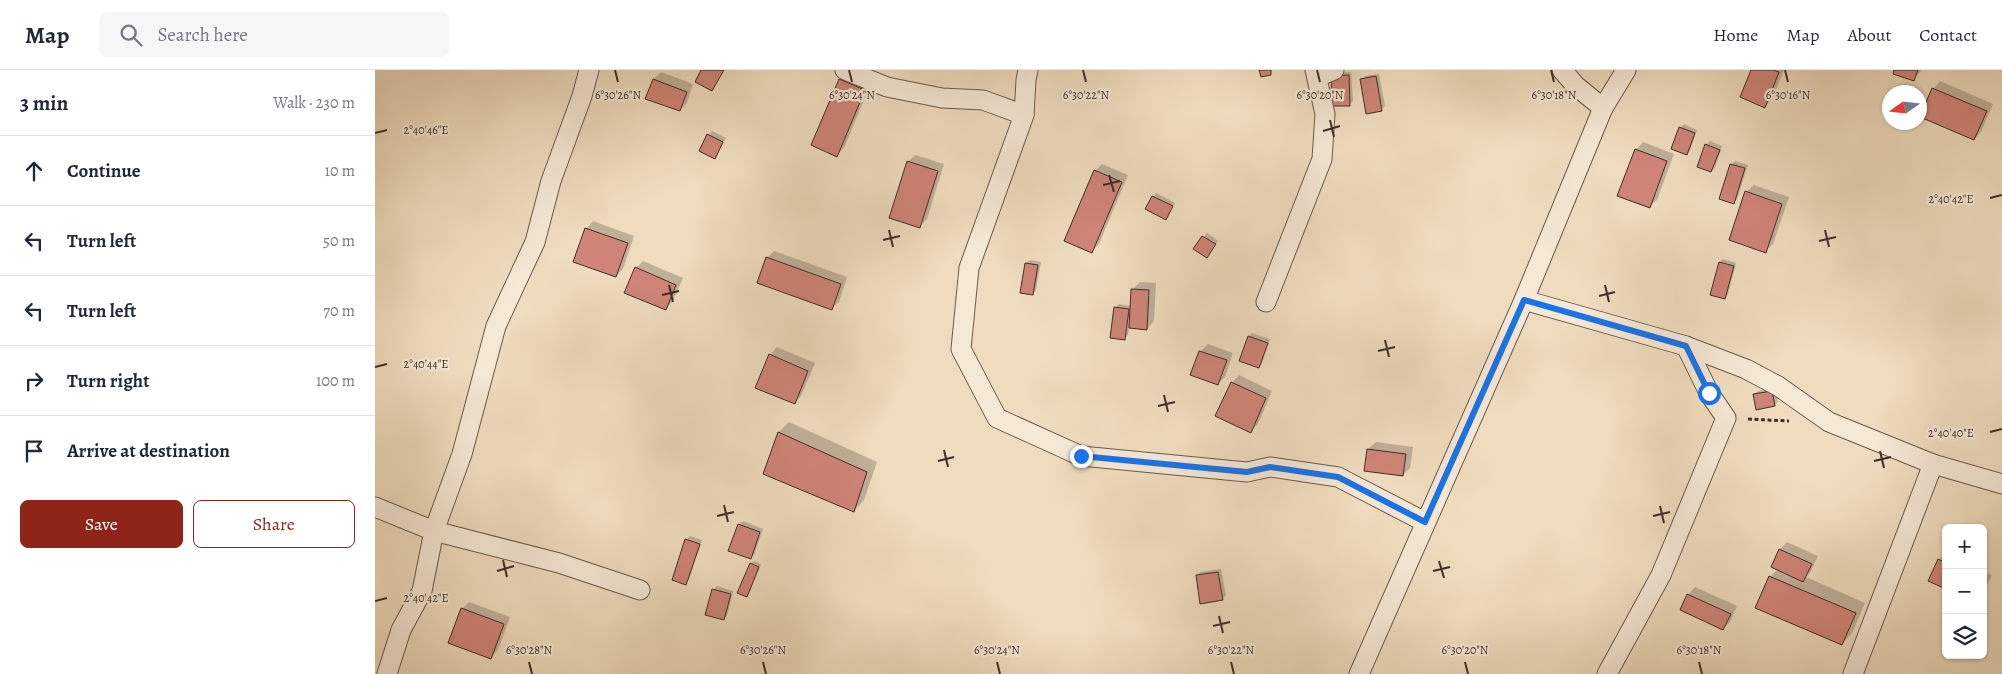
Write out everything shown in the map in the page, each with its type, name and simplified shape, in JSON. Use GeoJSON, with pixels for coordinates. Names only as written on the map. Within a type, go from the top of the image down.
{"type":"FeatureCollection","features":[{"type":"Feature","properties":{"kind":"street"},"geometry":{"type":"LineString","coordinates":[[387,674],[401,630],[422,591],[434,531],[462,454],[496,326],[535,242],[551,181],[582,96],[589,70]]}},
{"type":"Feature","properties":{"kind":"street"},"geometry":{"type":"LineString","coordinates":[[845,70],[887,87],[942,98],[983,100],[1024,116]]}},
{"type":"Feature","properties":{"kind":"street"},"geometry":{"type":"LineString","coordinates":[[1029,70],[1025,80],[1024,116],[969,268],[961,349],[997,418],[1081,456],[1247,472],[1270,467],[1338,477],[1425,522]]}},
{"type":"Feature","properties":{"kind":"street"},"geometry":{"type":"LineString","coordinates":[[1562,70],[1576,86],[1603,108]]}},
{"type":"Feature","properties":{"kind":"street"},"geometry":{"type":"LineString","coordinates":[[1359,674],[1524,300],[1603,108],[1626,70]]}},
{"type":"Feature","properties":{"kind":"street"},"geometry":{"type":"LineString","coordinates":[[1266,302],[1322,159],[1325,114],[1322,72]]}},
{"type":"Feature","properties":{"kind":"street"},"geometry":{"type":"LineString","coordinates":[[1524,300],[1686,346],[1746,369],[1778,386],[1829,422],[1933,464],[2002,484]]}},
{"type":"Feature","properties":{"kind":"street"},"geometry":{"type":"LineString","coordinates":[[1607,674],[1661,575],[1726,418],[1709,393],[1686,346]]}},
{"type":"Feature","properties":{"kind":"street"},"geometry":{"type":"LineString","coordinates":[[1853,674],[1933,464]]}},
{"type":"Feature","properties":{"kind":"street"},"geometry":{"type":"LineString","coordinates":[[375,507],[434,531],[559,563],[640,590]]}},
{"type":"Feature","properties":{"kind":"path"},"geometry":{"type":"LineString","coordinates":[[1726,418],[1792,421]]}},
{"type":"Feature","properties":{"kind":"building"},"geometry":{"type":"Polygon","coordinates":[[[701,70],[724,70],[712,91],[695,82],[701,70]]]}},
{"type":"Feature","properties":{"kind":"building"},"geometry":{"type":"Polygon","coordinates":[[[1259,70],[1271,70],[1271,75],[1261,77],[1259,70]]]}},
{"type":"Feature","properties":{"kind":"building"},"geometry":{"type":"Polygon","coordinates":[[[1751,70],[1773,70],[1779,72],[1765,108],[1740,97],[1751,70]]]}},
{"type":"Feature","properties":{"kind":"building"},"geometry":{"type":"Polygon","coordinates":[[[1894,70],[1918,70],[1914,81],[1893,74],[1894,70]]]}},
{"type":"Feature","properties":{"kind":"building"},"geometry":{"type":"Polygon","coordinates":[[[1349,75],[1350,106],[1332,106],[1331,76],[1349,75]]]}},
{"type":"Feature","properties":{"kind":"building"},"geometry":{"type":"Polygon","coordinates":[[[1376,76],[1382,111],[1366,114],[1360,79],[1376,76]]]}},
{"type":"Feature","properties":{"kind":"building"},"geometry":{"type":"Polygon","coordinates":[[[653,79],[687,92],[680,111],[645,99],[653,79]]]}},
{"type":"Feature","properties":{"kind":"building"},"geometry":{"type":"Polygon","coordinates":[[[839,79],[865,90],[837,157],[811,145],[839,79]]]}},
{"type":"Feature","properties":{"kind":"building"},"geometry":{"type":"Polygon","coordinates":[[[1932,88],[1987,111],[1974,140],[1927,120],[1927,100],[1932,88]]]}},
{"type":"Feature","properties":{"kind":"building"},"geometry":{"type":"Polygon","coordinates":[[[1679,127],[1695,133],[1687,155],[1671,149],[1679,127]]]}},
{"type":"Feature","properties":{"kind":"building"},"geometry":{"type":"Polygon","coordinates":[[[707,134],[723,142],[715,159],[699,151],[707,134]]]}},
{"type":"Feature","properties":{"kind":"building"},"geometry":{"type":"Polygon","coordinates":[[[1705,144],[1720,150],[1711,172],[1697,167],[1705,144]]]}},
{"type":"Feature","properties":{"kind":"building"},"geometry":{"type":"Polygon","coordinates":[[[1635,149],[1667,161],[1650,208],[1617,196],[1635,149]]]}},
{"type":"Feature","properties":{"kind":"building"},"geometry":{"type":"Polygon","coordinates":[[[907,161],[938,171],[920,228],[889,218],[907,161]]]}},
{"type":"Feature","properties":{"kind":"building"},"geometry":{"type":"Polygon","coordinates":[[[1730,164],[1745,168],[1734,204],[1719,199],[1730,164]]]}},
{"type":"Feature","properties":{"kind":"building"},"geometry":{"type":"Polygon","coordinates":[[[1094,170],[1122,182],[1092,253],[1064,241],[1094,170]]]}},
{"type":"Feature","properties":{"kind":"building"},"geometry":{"type":"Polygon","coordinates":[[[1745,191],[1782,204],[1766,253],[1729,240],[1745,191]]]}},
{"type":"Feature","properties":{"kind":"building"},"geometry":{"type":"Polygon","coordinates":[[[1152,196],[1173,206],[1166,220],[1145,209],[1152,196]]]}},
{"type":"Feature","properties":{"kind":"building"},"geometry":{"type":"Polygon","coordinates":[[[585,228],[628,243],[616,277],[573,262],[585,228]]]}},
{"type":"Feature","properties":{"kind":"building"},"geometry":{"type":"Polygon","coordinates":[[[1202,236],[1216,244],[1207,258],[1193,249],[1202,236]]]}},
{"type":"Feature","properties":{"kind":"building"},"geometry":{"type":"Polygon","coordinates":[[[766,257],[841,284],[832,310],[757,283],[766,257]]]}},
{"type":"Feature","properties":{"kind":"building"},"geometry":{"type":"Polygon","coordinates":[[[1719,262],[1734,266],[1725,299],[1710,295],[1719,262]]]}},
{"type":"Feature","properties":{"kind":"building"},"geometry":{"type":"Polygon","coordinates":[[[1025,263],[1038,265],[1033,295],[1020,293],[1025,263]]]}},
{"type":"Feature","properties":{"kind":"building"},"geometry":{"type":"Polygon","coordinates":[[[635,267],[676,285],[666,310],[624,293],[635,267]]]}},
{"type":"Feature","properties":{"kind":"building"},"geometry":{"type":"Polygon","coordinates":[[[1131,289],[1149,290],[1147,330],[1129,328],[1131,289]]]}},
{"type":"Feature","properties":{"kind":"building"},"geometry":{"type":"Polygon","coordinates":[[[1114,307],[1129,309],[1125,340],[1110,338],[1114,307]]]}},
{"type":"Feature","properties":{"kind":"building"},"geometry":{"type":"Polygon","coordinates":[[[1248,336],[1268,343],[1259,368],[1239,361],[1248,336]]]}},
{"type":"Feature","properties":{"kind":"building"},"geometry":{"type":"Polygon","coordinates":[[[1199,351],[1227,360],[1218,385],[1190,375],[1199,351]]]}},
{"type":"Feature","properties":{"kind":"building"},"geometry":{"type":"Polygon","coordinates":[[[769,354],[808,371],[795,404],[755,388],[769,354]]]}},
{"type":"Feature","properties":{"kind":"building"},"geometry":{"type":"Polygon","coordinates":[[[1231,382],[1266,398],[1251,433],[1215,416],[1231,382]]]}},
{"type":"Feature","properties":{"kind":"building"},"geometry":{"type":"Polygon","coordinates":[[[1772,391],[1775,406],[1756,410],[1753,394],[1772,391]]]}},
{"type":"Feature","properties":{"kind":"building"},"geometry":{"type":"Polygon","coordinates":[[[778,432],[867,472],[854,512],[763,474],[778,432]]]}},
{"type":"Feature","properties":{"kind":"building"},"geometry":{"type":"Polygon","coordinates":[[[1367,449],[1406,454],[1403,476],[1364,471],[1367,449]]]}},
{"type":"Feature","properties":{"kind":"building"},"geometry":{"type":"Polygon","coordinates":[[[738,524],[760,532],[751,559],[728,551],[738,524]]]}},
{"type":"Feature","properties":{"kind":"building"},"geometry":{"type":"Polygon","coordinates":[[[685,539],[700,544],[686,585],[672,580],[685,539]]]}},
{"type":"Feature","properties":{"kind":"building"},"geometry":{"type":"Polygon","coordinates":[[[1779,549],[1812,564],[1803,582],[1771,567],[1779,549]]]}},
{"type":"Feature","properties":{"kind":"building"},"geometry":{"type":"Polygon","coordinates":[[[1938,559],[1942,561],[1942,587],[1928,581],[1938,559]]]}},
{"type":"Feature","properties":{"kind":"building"},"geometry":{"type":"Polygon","coordinates":[[[750,563],[759,567],[747,597],[737,593],[750,563]]]}},
{"type":"Feature","properties":{"kind":"building"},"geometry":{"type":"Polygon","coordinates":[[[1218,572],[1223,600],[1200,604],[1196,575],[1218,572]]]}},
{"type":"Feature","properties":{"kind":"building"},"geometry":{"type":"Polygon","coordinates":[[[1769,576],[1856,613],[1842,645],[1755,608],[1769,576]]]}},
{"type":"Feature","properties":{"kind":"building"},"geometry":{"type":"Polygon","coordinates":[[[712,589],[731,594],[724,620],[705,615],[712,589]]]}},
{"type":"Feature","properties":{"kind":"building"},"geometry":{"type":"Polygon","coordinates":[[[1687,594],[1731,614],[1723,630],[1680,610],[1687,594]]]}},
{"type":"Feature","properties":{"kind":"building"},"geometry":{"type":"Polygon","coordinates":[[[461,608],[504,624],[491,659],[448,643],[461,608]]]}},
{"type":"Feature","properties":{"kind":"route"},"geometry":{"type":"LineString","coordinates":[[1081,456],[1247,472],[1270,467],[1338,477],[1425,522],[1524,300],[1686,346],[1709,393]]}}]}
